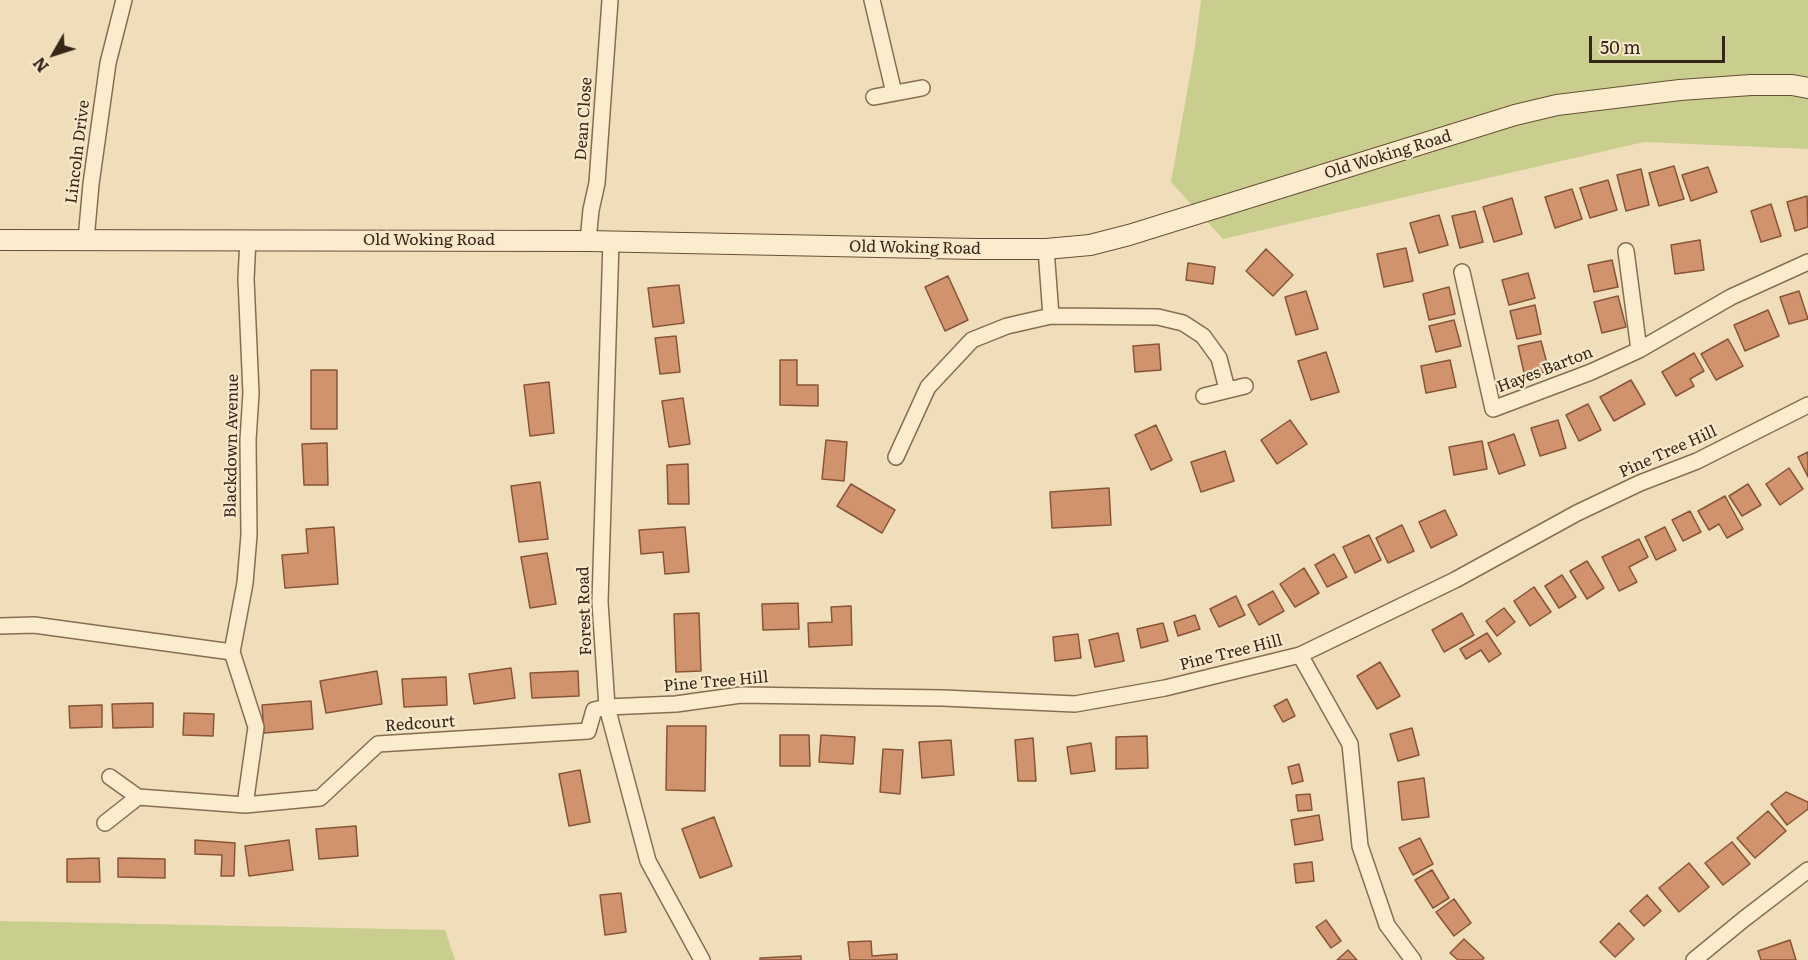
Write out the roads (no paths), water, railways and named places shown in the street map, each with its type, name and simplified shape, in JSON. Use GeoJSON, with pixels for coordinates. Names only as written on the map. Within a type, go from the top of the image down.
{"type":"FeatureCollection","features":[{"type":"Feature","properties":{"kind":"main road","name":"Old Woking Road"},"geometry":{"type":"LineString","coordinates":[[0,240],[612,241],[1046,249],[1090,245],[1129,235],[1503,119],[1557,105],[1680,90],[1751,85],[1792,85],[1808,88]]}},
{"type":"Feature","properties":{"kind":"street","name":"Lincoln Drive"},"geometry":{"type":"LineString","coordinates":[[87,240],[91,184],[108,63],[124,0]]}},
{"type":"Feature","properties":{"kind":"street","name":"Dean Close"},"geometry":{"type":"LineString","coordinates":[[588,241],[597,183],[610,0]]}},
{"type":"Feature","properties":{"kind":"street"},"geometry":{"type":"LineString","coordinates":[[872,0],[894,93]]}},
{"type":"Feature","properties":{"kind":"street"},"geometry":{"type":"LineString","coordinates":[[874,97],[922,88]]}},
{"type":"Feature","properties":{"kind":"street","name":"Blackdown Avenue"},"geometry":{"type":"LineString","coordinates":[[245,805],[256,727],[232,652],[245,583],[249,535],[248,440],[251,393],[246,279],[248,239]]}},
{"type":"Feature","properties":{"kind":"street","name":"Forest Road"},"geometry":{"type":"LineString","coordinates":[[612,241],[600,602],[607,707],[648,861],[702,960]]}},
{"type":"Feature","properties":{"kind":"street"},"geometry":{"type":"LineString","coordinates":[[1046,249],[1051,316]]}},
{"type":"Feature","properties":{"kind":"street"},"geometry":{"type":"LineString","coordinates":[[1626,251],[1639,350]]}},
{"type":"Feature","properties":{"kind":"street","name":"Hayes Barton"},"geometry":{"type":"LineString","coordinates":[[1462,272],[1493,409],[1592,372],[1639,350],[1731,297],[1808,262]]}},
{"type":"Feature","properties":{"kind":"street"},"geometry":{"type":"LineString","coordinates":[[896,457],[928,387],[972,340],[1007,326],[1051,316],[1158,317],[1183,323],[1203,336],[1219,358],[1227,389]]}},
{"type":"Feature","properties":{"kind":"street"},"geometry":{"type":"LineString","coordinates":[[1204,396],[1245,386]]}},
{"type":"Feature","properties":{"kind":"street","name":"Pine Tree Hill"},"geometry":{"type":"LineString","coordinates":[[607,707],[676,704],[752,694],[944,698],[1075,704],[1165,688],[1300,655],[1455,580],[1577,513],[1640,483],[1696,461],[1808,405]]}},
{"type":"Feature","properties":{"kind":"street"},"geometry":{"type":"LineString","coordinates":[[0,626],[34,624],[232,652]]}},
{"type":"Feature","properties":{"kind":"street"},"geometry":{"type":"LineString","coordinates":[[1300,655],[1350,744],[1360,846],[1387,925],[1413,960]]}},
{"type":"Feature","properties":{"kind":"street","name":"Redcourt"},"geometry":{"type":"LineString","coordinates":[[138,797],[245,805],[320,798],[378,744],[588,731],[594,711],[607,707]]}},
{"type":"Feature","properties":{"kind":"street"},"geometry":{"type":"LineString","coordinates":[[105,823],[138,797],[110,777]]}},
{"type":"Feature","properties":{"kind":"street"},"geometry":{"type":"LineString","coordinates":[[1694,960],[1808,870]]}}]}
